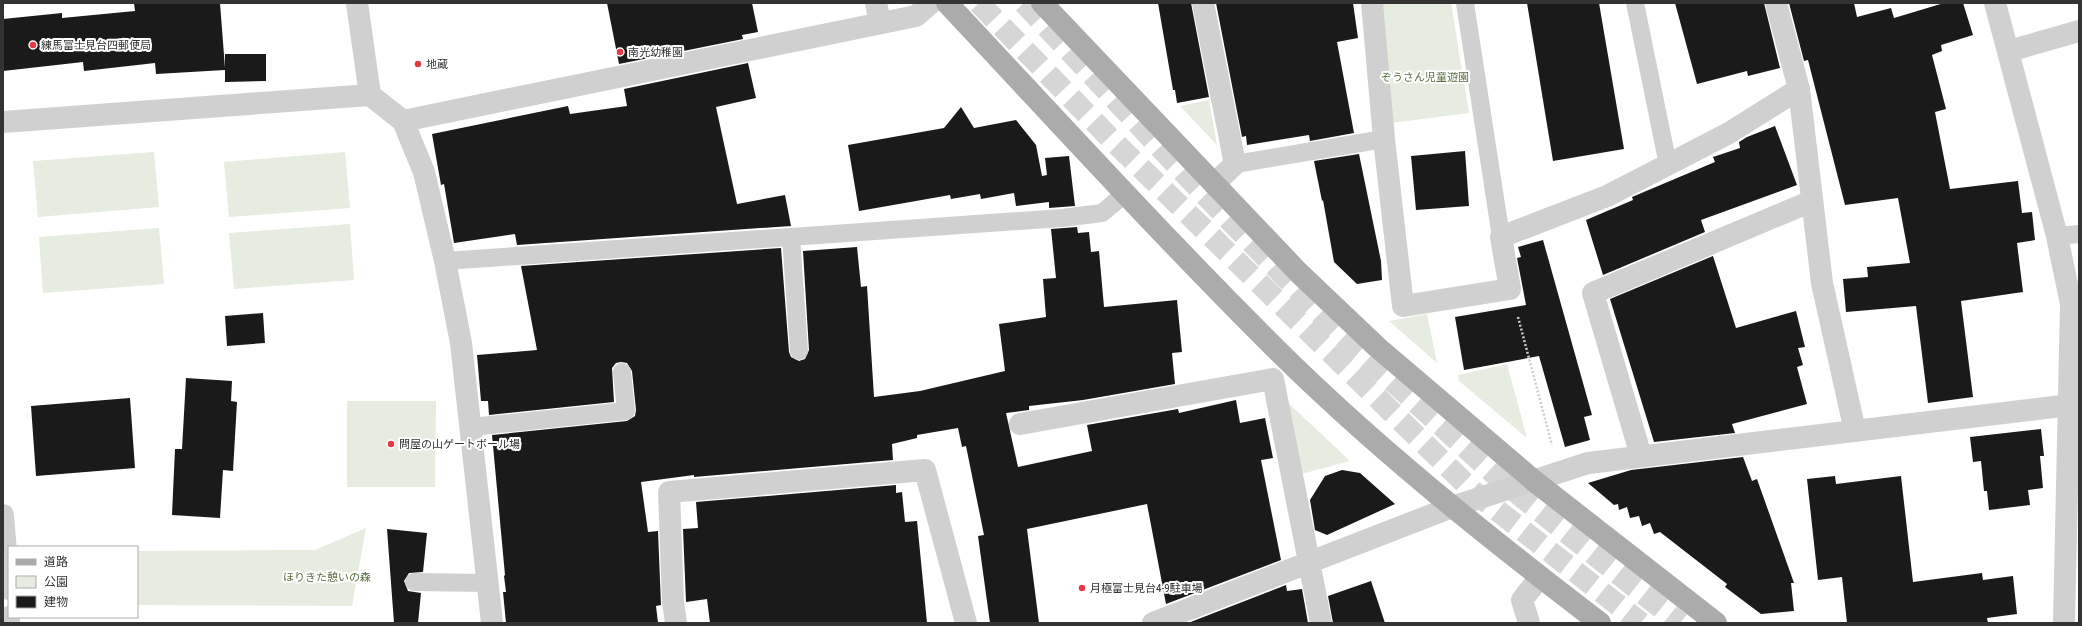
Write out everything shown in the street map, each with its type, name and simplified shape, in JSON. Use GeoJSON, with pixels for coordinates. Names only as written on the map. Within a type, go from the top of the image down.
{"type":"FeatureCollection","features":[{"type":"Feature","properties":{"kind":"main road"},"geometry":{"type":"LineString","coordinates":[[947,3],[1126,193],[1289,361],[1356,425],[1452,507],[1540,578],[1600,623]]}},
{"type":"Feature","properties":{"kind":"main road"},"geometry":{"type":"LineString","coordinates":[[1046,5],[1298,272],[1377,347],[1533,480],[1716,623]]}},
{"type":"Feature","properties":{"kind":"street"},"geometry":{"type":"LineString","coordinates":[[357,3],[370,95]]}},
{"type":"Feature","properties":{"kind":"street"},"geometry":{"type":"LineString","coordinates":[[403,120],[878,13],[916,16],[931,3]]}},
{"type":"Feature","properties":{"kind":"street"},"geometry":{"type":"LineString","coordinates":[[1203,3],[1235,164],[1214,184]]}},
{"type":"Feature","properties":{"kind":"street"},"geometry":{"type":"LineString","coordinates":[[1372,3],[1384,139],[1403,306],[1510,289],[1501,237],[1607,196],[1730,133],[1798,89]]}},
{"type":"Feature","properties":{"kind":"street"},"geometry":{"type":"LineString","coordinates":[[1776,3],[1798,89],[1822,283],[1855,431]]}},
{"type":"Feature","properties":{"kind":"street"},"geometry":{"type":"LineString","coordinates":[[1995,3],[2057,236],[2071,304],[2074,404],[2069,616]]}},
{"type":"Feature","properties":{"kind":"street"},"geometry":{"type":"LineString","coordinates":[[2008,51],[2079,31]]}},
{"type":"Feature","properties":{"kind":"street"},"geometry":{"type":"LineString","coordinates":[[3,122],[370,95],[403,120],[424,172],[445,261],[461,343],[492,623]]}},
{"type":"Feature","properties":{"kind":"street"},"geometry":{"type":"LineString","coordinates":[[1641,456],[1593,293],[1812,201]]}},
{"type":"Feature","properties":{"kind":"street"},"geometry":{"type":"LineString","coordinates":[[1020,424],[1273,379],[1289,361]]}},
{"type":"Feature","properties":{"kind":"street"},"geometry":{"type":"LineString","coordinates":[[1273,379],[1310,562],[1320,623]]}},
{"type":"Feature","properties":{"kind":"street"},"geometry":{"type":"LineString","coordinates":[[1154,623],[1452,507],[1559,471],[1588,463],[2074,404]]}},
{"type":"Feature","properties":{"kind":"street"},"geometry":{"type":"LineString","coordinates":[[676,623],[673,602],[670,492],[925,470],[966,623]]}},
{"type":"Feature","properties":{"kind":"street"},"geometry":{"type":"LineString","coordinates":[[3,515],[8,576]]}},
{"type":"Feature","properties":{"kind":"street"},"geometry":{"type":"LineString","coordinates":[[1530,623],[1522,600],[1540,578]]}},
{"type":"Feature","properties":{"kind":"lane"},"geometry":{"type":"LineString","coordinates":[[1465,3],[1501,237]]}},
{"type":"Feature","properties":{"kind":"lane"},"geometry":{"type":"LineString","coordinates":[[1634,3],[1668,165]]}},
{"type":"Feature","properties":{"kind":"lane"},"geometry":{"type":"LineString","coordinates":[[1235,164],[1384,139]]}},
{"type":"Feature","properties":{"kind":"lane"},"geometry":{"type":"LineString","coordinates":[[445,261],[1062,218],[1102,213],[1126,193]]}},
{"type":"Feature","properties":{"kind":"lane"},"geometry":{"type":"LineString","coordinates":[[2057,236],[2079,234]]}},
{"type":"Feature","properties":{"kind":"lane"},"geometry":{"type":"LineString","coordinates":[[791,237],[799,351]]}},
{"type":"Feature","properties":{"kind":"lane"},"geometry":{"type":"LineString","coordinates":[[471,427],[626,411],[622,372]]}},
{"type":"Feature","properties":{"kind":"lane"},"geometry":{"type":"LineString","coordinates":[[414,582],[488,583]]}},
{"type":"Feature","properties":{"kind":"path"},"geometry":{"type":"LineString","coordinates":[[1510,289],[1559,471]]}},
{"type":"Feature","properties":{"kind":"green space","name":"ぞうさん児童遊園"},"geometry":{"type":"Polygon","coordinates":[[[1380,3],[1451,3],[1469,113],[1391,123],[1380,3]]]}},
{"type":"Feature","properties":{"kind":"green space"},"geometry":{"type":"Polygon","coordinates":[[[1209,100],[1217,145],[1180,106],[1209,100]]]}},
{"type":"Feature","properties":{"kind":"green space"},"geometry":{"type":"Polygon","coordinates":[[[154,152],[159,207],[38,217],[33,161],[154,152]]]}},
{"type":"Feature","properties":{"kind":"green space"},"geometry":{"type":"Polygon","coordinates":[[[345,152],[350,208],[229,217],[224,162],[345,152]]]}},
{"type":"Feature","properties":{"kind":"green space"},"geometry":{"type":"Polygon","coordinates":[[[350,224],[354,280],[234,289],[229,233],[350,224]]]}},
{"type":"Feature","properties":{"kind":"green space"},"geometry":{"type":"Polygon","coordinates":[[[159,228],[164,284],[43,293],[39,237],[159,228]]]}},
{"type":"Feature","properties":{"kind":"green space"},"geometry":{"type":"Polygon","coordinates":[[[1427,314],[1437,363],[1389,321],[1427,314]]]}},
{"type":"Feature","properties":{"kind":"green space"},"geometry":{"type":"Polygon","coordinates":[[[1507,364],[1527,438],[1459,381],[1458,375],[1507,364]]]}},
{"type":"Feature","properties":{"kind":"green space"},"geometry":{"type":"Polygon","coordinates":[[[1285,400],[1350,461],[1301,474],[1285,400]]]}},
{"type":"Feature","properties":{"kind":"green space","name":"問屋の山ゲートボール場"},"geometry":{"type":"Polygon","coordinates":[[[347,401],[436,401],[435,487],[347,487],[347,401]]]}},
{"type":"Feature","properties":{"kind":"green space","name":"ほりきた憩いの森"},"geometry":{"type":"Polygon","coordinates":[[[366,528],[352,606],[138,605],[138,551],[315,550],[366,528]]]}},
{"type":"Feature","properties":{"kind":"building"},"geometry":{"type":"Polygon","coordinates":[[[134,3],[220,3],[225,68],[225,54],[266,54],[266,81],[225,82],[225,70],[156,74],[155,63],[84,71],[83,62],[3,71],[3,19],[62,13],[62,18],[135,11],[134,3]]]}},
{"type":"Feature","properties":{"kind":"building"},"geometry":{"type":"Polygon","coordinates":[[[607,3],[752,3],[758,32],[742,35],[743,39],[619,64],[607,3]]]}},
{"type":"Feature","properties":{"kind":"building"},"geometry":{"type":"Polygon","coordinates":[[[1158,3],[1191,3],[1209,97],[1177,103],[1175,90],[1173,90],[1158,3]]]}},
{"type":"Feature","properties":{"kind":"building"},"geometry":{"type":"Polygon","coordinates":[[[1216,3],[1353,3],[1358,38],[1337,42],[1354,133],[1310,141],[1309,135],[1247,145],[1246,136],[1242,137],[1216,3]]]}},
{"type":"Feature","properties":{"kind":"building"},"geometry":{"type":"Polygon","coordinates":[[[1527,3],[1599,3],[1624,149],[1553,161],[1527,3]]]}},
{"type":"Feature","properties":{"kind":"building"},"geometry":{"type":"Polygon","coordinates":[[[1675,3],[1764,3],[1780,68],[1748,76],[1747,71],[1697,84],[1675,3]]]}},
{"type":"Feature","properties":{"kind":"building"},"geometry":{"type":"Polygon","coordinates":[[[1789,3],[1854,3],[1857,17],[1891,8],[1894,18],[1944,3],[1963,3],[1973,35],[1941,45],[1942,51],[1932,55],[1946,109],[1935,112],[1950,189],[2018,181],[2022,213],[2032,212],[2035,240],[2017,243],[2023,292],[1961,301],[1973,397],[1928,403],[1916,306],[1846,312],[1843,279],[1868,277],[1867,267],[1910,263],[1898,198],[1845,205],[1808,60],[1804,61],[1789,3]]]}},
{"type":"Feature","properties":{"kind":"building"},"geometry":{"type":"Polygon","coordinates":[[[748,63],[756,98],[716,107],[737,204],[785,195],[791,226],[517,245],[515,234],[454,243],[444,184],[441,185],[432,134],[568,106],[570,114],[627,106],[624,89],[748,63]]]}},
{"type":"Feature","properties":{"kind":"building"},"geometry":{"type":"Polygon","coordinates":[[[961,107],[974,128],[1016,120],[1036,145],[1042,176],[1047,175],[1045,158],[1069,156],[1075,206],[1049,208],[1049,202],[1016,206],[1014,193],[981,199],[980,194],[951,199],[950,195],[859,211],[848,145],[944,128],[961,107]]]}},
{"type":"Feature","properties":{"kind":"building"},"geometry":{"type":"Polygon","coordinates":[[[1775,126],[1797,185],[1701,220],[1705,232],[1603,275],[1586,220],[1633,200],[1632,197],[1715,162],[1713,157],[1740,148],[1739,142],[1747,137],[1775,126]]]}},
{"type":"Feature","properties":{"kind":"building"},"geometry":{"type":"Polygon","coordinates":[[[1465,151],[1469,206],[1416,210],[1411,156],[1465,151]]]}},
{"type":"Feature","properties":{"kind":"building"},"geometry":{"type":"Polygon","coordinates":[[[1359,154],[1381,261],[1382,280],[1357,284],[1334,262],[1323,200],[1322,201],[1314,161],[1359,154]]]}},
{"type":"Feature","properties":{"kind":"building"},"geometry":{"type":"Polygon","coordinates":[[[1077,227],[1078,233],[1089,232],[1091,252],[1099,251],[1104,307],[1177,300],[1182,352],[1172,353],[1175,384],[1083,400],[1029,406],[1029,410],[1006,413],[1018,467],[1092,451],[1087,425],[1178,409],[1179,413],[1236,400],[1240,423],[1265,418],[1273,458],[1261,460],[1281,560],[1166,604],[1147,504],[1027,529],[1039,623],[990,623],[978,536],[984,535],[966,446],[962,447],[958,428],[917,435],[917,438],[892,444],[893,460],[694,477],[694,475],[641,482],[648,532],[658,531],[661,605],[656,606],[658,623],[506,623],[503,592],[506,592],[505,575],[492,435],[627,421],[635,416],[636,410],[632,371],[627,363],[621,362],[616,363],[612,368],[614,402],[489,415],[488,401],[481,401],[477,355],[537,350],[521,266],[781,248],[789,352],[791,357],[799,361],[805,359],[809,350],[803,251],[857,247],[861,287],[867,286],[874,397],[920,391],[1005,371],[999,324],[1046,317],[1043,279],[1056,278],[1051,229],[1077,227]]]}},
{"type":"Feature","properties":{"kind":"building"},"geometry":{"type":"Polygon","coordinates":[[[1543,240],[1592,415],[1584,417],[1590,440],[1565,447],[1539,356],[1464,370],[1455,317],[1526,305],[1517,258],[1521,257],[1518,247],[1543,240]]]}},
{"type":"Feature","properties":{"kind":"building"},"geometry":{"type":"Polygon","coordinates":[[[1713,256],[1736,328],[1796,311],[1805,347],[1798,348],[1803,365],[1797,367],[1807,404],[1732,424],[1735,433],[1654,442],[1610,299],[1713,256]]]}},
{"type":"Feature","properties":{"kind":"building"},"geometry":{"type":"Polygon","coordinates":[[[263,313],[265,343],[227,346],[225,316],[263,313]]]}},
{"type":"Feature","properties":{"kind":"building"},"geometry":{"type":"Polygon","coordinates":[[[186,378],[232,381],[231,401],[237,402],[233,471],[223,470],[220,518],[172,515],[175,449],[182,449],[186,378]]]}},
{"type":"Feature","properties":{"kind":"building"},"geometry":{"type":"Polygon","coordinates":[[[130,398],[135,468],[36,476],[31,406],[130,398]]]}},
{"type":"Feature","properties":{"kind":"building"},"geometry":{"type":"Polygon","coordinates":[[[2041,429],[2044,456],[2040,456],[2043,488],[2028,490],[2030,505],[1989,510],[1987,491],[1984,491],[1981,461],[1973,462],[1970,437],[2041,429]]]}},
{"type":"Feature","properties":{"kind":"building"},"geometry":{"type":"Polygon","coordinates":[[[1743,457],[1752,481],[1757,479],[1794,583],[1791,583],[1794,611],[1761,614],[1725,587],[1727,584],[1660,532],[1654,534],[1650,523],[1642,526],[1639,516],[1630,518],[1627,507],[1619,510],[1618,504],[1614,505],[1588,483],[1631,470],[1743,457]]]}},
{"type":"Feature","properties":{"kind":"building"},"geometry":{"type":"Polygon","coordinates":[[[1342,470],[1360,473],[1395,504],[1327,535],[1315,530],[1310,500],[1325,476],[1342,470]]]}},
{"type":"Feature","properties":{"kind":"building"},"geometry":{"type":"Polygon","coordinates":[[[1835,476],[1836,484],[1901,476],[1913,582],[1982,573],[1983,580],[2013,576],[2017,614],[1987,618],[1988,623],[1847,623],[1842,577],[1818,580],[1807,479],[1835,476]]]}},
{"type":"Feature","properties":{"kind":"building"},"geometry":{"type":"Polygon","coordinates":[[[896,485],[896,493],[902,492],[905,522],[917,521],[927,623],[710,623],[707,599],[686,602],[683,529],[698,528],[696,502],[896,485]]]}},
{"type":"Feature","properties":{"kind":"building"},"geometry":{"type":"Polygon","coordinates":[[[387,529],[427,533],[423,572],[409,573],[404,581],[408,591],[421,593],[418,623],[394,623],[387,529]]]}},
{"type":"Feature","properties":{"kind":"building"},"geometry":{"type":"Polygon","coordinates":[[[1371,581],[1385,623],[1333,623],[1328,596],[1371,581]]]}},
{"type":"Feature","properties":{"kind":"building"},"geometry":{"type":"Polygon","coordinates":[[[1286,585],[1287,591],[1302,589],[1308,623],[1188,623],[1286,585]]]}},
{"type":"Feature","properties":{"kind":"tunnel"},"geometry":{"type":"LineString","coordinates":[[979,3],[1110,138],[1475,493],[1641,623]]}},
{"type":"Feature","properties":{"kind":"tunnel"},"geometry":{"type":"LineString","coordinates":[[1024,3],[1204,194],[1342,335],[1502,481],[1680,623]]}},
{"type":"Feature","properties":{"kind":"place","name":"練馬富士見台四郵便局"},"geometry":{"type":"Point","coordinates":[33,45]}},
{"type":"Feature","properties":{"kind":"place","name":"南光幼稚園"},"geometry":{"type":"Point","coordinates":[620,52]}},
{"type":"Feature","properties":{"kind":"place","name":"地蔵"},"geometry":{"type":"Point","coordinates":[418,64]}},
{"type":"Feature","properties":{"kind":"place","name":"問屋の山ゲートボール場"},"geometry":{"type":"Point","coordinates":[391,444]}},
{"type":"Feature","properties":{"kind":"place","name":"月極富士見台4-9駐車場"},"geometry":{"type":"Point","coordinates":[1082,588]}}]}
